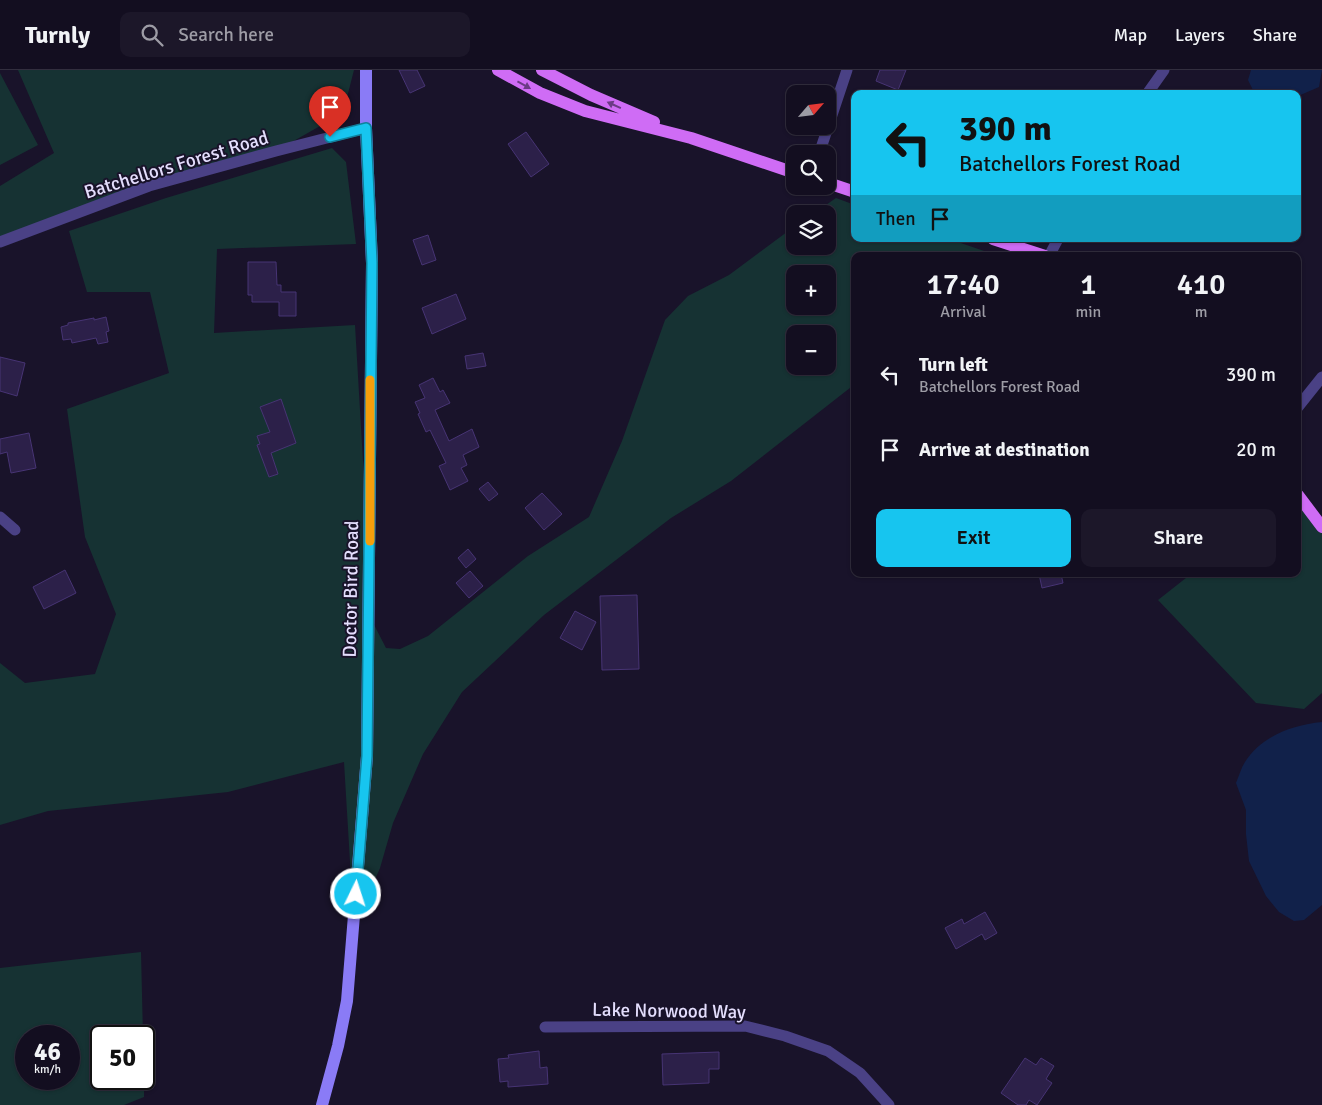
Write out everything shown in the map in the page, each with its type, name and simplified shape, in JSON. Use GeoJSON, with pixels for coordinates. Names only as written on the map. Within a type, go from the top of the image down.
{"type":"FeatureCollection","features":[{"type":"Feature","properties":{"kind":"main road","name":"Doctor Bird Road"},"geometry":{"type":"LineString","coordinates":[[322,1105],[338,1046],[347,1001],[367,756],[372,263],[366,128],[366,70]]}},
{"type":"Feature","properties":{"kind":"main road"},"geometry":{"type":"LineString","coordinates":[[498,70],[540,93],[585,110],[691,138],[786,170]]}},
{"type":"Feature","properties":{"kind":"main road"},"geometry":{"type":"LineString","coordinates":[[542,70],[591,95],[691,138]]}},
{"type":"Feature","properties":{"kind":"main road"},"geometry":{"type":"LineString","coordinates":[[836,186],[851,191]]}},
{"type":"Feature","properties":{"kind":"main road"},"geometry":{"type":"LineString","coordinates":[[1002,242],[1033,252]]}},
{"type":"Feature","properties":{"kind":"main road"},"geometry":{"type":"LineString","coordinates":[[1301,499],[1322,527]]}},
{"type":"Feature","properties":{"kind":"street"},"geometry":{"type":"LineString","coordinates":[[822,145],[847,70]]}},
{"type":"Feature","properties":{"kind":"street"},"geometry":{"type":"LineString","coordinates":[[1150,90],[1164,70]]}},
{"type":"Feature","properties":{"kind":"street","name":"Batchellors Forest Road"},"geometry":{"type":"LineString","coordinates":[[0,242],[149,186],[366,128]]}},
{"type":"Feature","properties":{"kind":"street"},"geometry":{"type":"LineString","coordinates":[[1301,403],[1322,376]]}},
{"type":"Feature","properties":{"kind":"street"},"geometry":{"type":"LineString","coordinates":[[0,517],[15,530]]}},
{"type":"Feature","properties":{"kind":"street","name":"Lake Norwood Way"},"geometry":{"type":"LineString","coordinates":[[545,1027],[745,1026],[784,1036],[828,1052],[860,1073],[888,1105]]}},
{"type":"Feature","properties":{"kind":"green space"},"geometry":{"type":"Polygon","coordinates":[[[18,70],[354,70],[343,113],[276,151],[0,238],[0,186],[54,153],[18,70]]]}},
{"type":"Feature","properties":{"kind":"green space"},"geometry":{"type":"Polygon","coordinates":[[[0,73],[38,145],[0,165],[0,73]]]}},
{"type":"Feature","properties":{"kind":"green space"},"geometry":{"type":"Polygon","coordinates":[[[332,148],[346,162],[356,244],[217,249],[214,333],[355,325],[369,563],[368,613],[386,648],[400,649],[428,636],[528,556],[589,517],[622,441],[665,320],[688,296],[729,275],[786,233],[786,255],[836,255],[836,205],[826,205],[836,198],[851,204],[851,242],[958,242],[987,252],[851,252],[851,387],[731,481],[671,518],[544,615],[462,692],[423,754],[393,823],[380,868],[354,928],[344,762],[228,792],[48,811],[0,825],[0,663],[25,683],[95,674],[116,614],[85,537],[67,409],[169,373],[150,292],[87,292],[69,231],[166,198],[332,148]]]}},
{"type":"Feature","properties":{"kind":"green space"},"geometry":{"type":"Polygon","coordinates":[[[1307,508],[1322,527],[1322,693],[1304,709],[1256,703],[1158,600],[1187,577],[1301,577],[1301,511],[1307,508]]]}},
{"type":"Feature","properties":{"kind":"green space"},"geometry":{"type":"Polygon","coordinates":[[[141,952],[143,1025],[90,1025],[90,1090],[144,1090],[144,1097],[124,1105],[0,1105],[0,968],[141,952]]]}},
{"type":"Feature","properties":{"kind":"water"},"geometry":{"type":"Polygon","coordinates":[[[1251,70],[1322,70],[1319,87],[1301,95],[1301,90],[1253,90],[1248,80],[1251,70]]]}},
{"type":"Feature","properties":{"kind":"water"},"geometry":{"type":"Polygon","coordinates":[[[1322,722],[1322,905],[1304,920],[1294,921],[1279,912],[1266,896],[1249,861],[1246,810],[1236,783],[1245,762],[1260,745],[1289,729],[1322,722]]]}},
{"type":"Feature","properties":{"kind":"building"},"geometry":{"type":"Polygon","coordinates":[[[399,70],[417,70],[425,86],[410,93],[399,70]]]}},
{"type":"Feature","properties":{"kind":"building"},"geometry":{"type":"Polygon","coordinates":[[[880,70],[906,70],[898,90],[876,81],[880,70]]]}},
{"type":"Feature","properties":{"kind":"building"},"geometry":{"type":"Polygon","coordinates":[[[526,132],[549,164],[531,177],[508,144],[526,132]]]}},
{"type":"Feature","properties":{"kind":"building"},"geometry":{"type":"Polygon","coordinates":[[[428,235],[436,260],[422,265],[413,240],[428,235]]]}},
{"type":"Feature","properties":{"kind":"building"},"geometry":{"type":"Polygon","coordinates":[[[248,262],[276,262],[277,285],[281,285],[281,292],[296,292],[296,316],[279,316],[279,302],[252,302],[252,295],[248,295],[248,262]]]}},
{"type":"Feature","properties":{"kind":"building"},"geometry":{"type":"Polygon","coordinates":[[[456,294],[466,319],[432,334],[422,308],[456,294]]]}},
{"type":"Feature","properties":{"kind":"building"},"geometry":{"type":"Polygon","coordinates":[[[106,317],[109,331],[106,332],[108,342],[98,344],[96,338],[72,343],[71,339],[63,340],[61,327],[68,325],[68,323],[106,317]]]}},
{"type":"Feature","properties":{"kind":"building"},"geometry":{"type":"Polygon","coordinates":[[[483,353],[486,366],[467,369],[465,356],[483,353]]]}},
{"type":"Feature","properties":{"kind":"building"},"geometry":{"type":"Polygon","coordinates":[[[0,357],[25,363],[17,396],[0,391],[0,357]]]}},
{"type":"Feature","properties":{"kind":"building"},"geometry":{"type":"Polygon","coordinates":[[[433,378],[440,392],[443,390],[450,403],[435,410],[449,441],[472,429],[479,447],[463,455],[467,465],[461,468],[468,481],[450,490],[439,466],[446,463],[430,430],[426,432],[415,402],[425,398],[419,385],[433,378]]]}},
{"type":"Feature","properties":{"kind":"building"},"geometry":{"type":"Polygon","coordinates":[[[281,399],[296,443],[271,453],[278,474],[269,477],[257,445],[260,444],[257,436],[270,432],[260,407],[281,399]]]}},
{"type":"Feature","properties":{"kind":"building"},"geometry":{"type":"Polygon","coordinates":[[[29,433],[36,468],[11,473],[7,452],[0,454],[0,439],[29,433]]]}},
{"type":"Feature","properties":{"kind":"building"},"geometry":{"type":"Polygon","coordinates":[[[488,482],[498,494],[489,501],[479,489],[488,482]]]}},
{"type":"Feature","properties":{"kind":"building"},"geometry":{"type":"Polygon","coordinates":[[[542,493],[562,514],[544,530],[525,508],[542,493]]]}},
{"type":"Feature","properties":{"kind":"building"},"geometry":{"type":"Polygon","coordinates":[[[468,549],[476,559],[466,568],[458,558],[468,549]]]}},
{"type":"Feature","properties":{"kind":"building"},"geometry":{"type":"Polygon","coordinates":[[[65,570],[76,593],[44,609],[33,587],[65,570]]]}},
{"type":"Feature","properties":{"kind":"building"},"geometry":{"type":"Polygon","coordinates":[[[470,571],[483,586],[469,598],[456,583],[470,571]]]}},
{"type":"Feature","properties":{"kind":"building"},"geometry":{"type":"Polygon","coordinates":[[[1040,577],[1062,577],[1063,583],[1042,588],[1040,577]]]}},
{"type":"Feature","properties":{"kind":"building"},"geometry":{"type":"Polygon","coordinates":[[[637,595],[639,669],[602,670],[600,596],[637,595]]]}},
{"type":"Feature","properties":{"kind":"building"},"geometry":{"type":"Polygon","coordinates":[[[575,611],[596,622],[582,650],[560,638],[575,611]]]}},
{"type":"Feature","properties":{"kind":"building"},"geometry":{"type":"Polygon","coordinates":[[[985,912],[997,933],[985,940],[982,934],[956,949],[945,928],[962,919],[964,924],[985,912]]]}},
{"type":"Feature","properties":{"kind":"building"},"geometry":{"type":"Polygon","coordinates":[[[539,1051],[540,1068],[547,1067],[548,1084],[508,1087],[508,1081],[500,1082],[498,1059],[509,1058],[508,1055],[539,1051]]]}},
{"type":"Feature","properties":{"kind":"building"},"geometry":{"type":"Polygon","coordinates":[[[719,1052],[719,1069],[709,1069],[709,1083],[663,1085],[662,1054],[719,1052]]]}},
{"type":"Feature","properties":{"kind":"building"},"geometry":{"type":"Polygon","coordinates":[[[1025,1058],[1036,1065],[1041,1058],[1054,1066],[1046,1079],[1052,1083],[1037,1105],[1029,1100],[1026,1105],[1018,1105],[1001,1093],[1025,1058]]]}},
{"type":"Feature","properties":{"kind":"slow traffic"},"geometry":{"type":"LineString","coordinates":[[370,380],[370,541]]}},
{"type":"Feature","properties":{"kind":"route"},"geometry":{"type":"LineString","coordinates":[[330,137],[366,128],[370,203],[372,263],[370,312],[370,564],[367,756],[356,894]]}}]}
